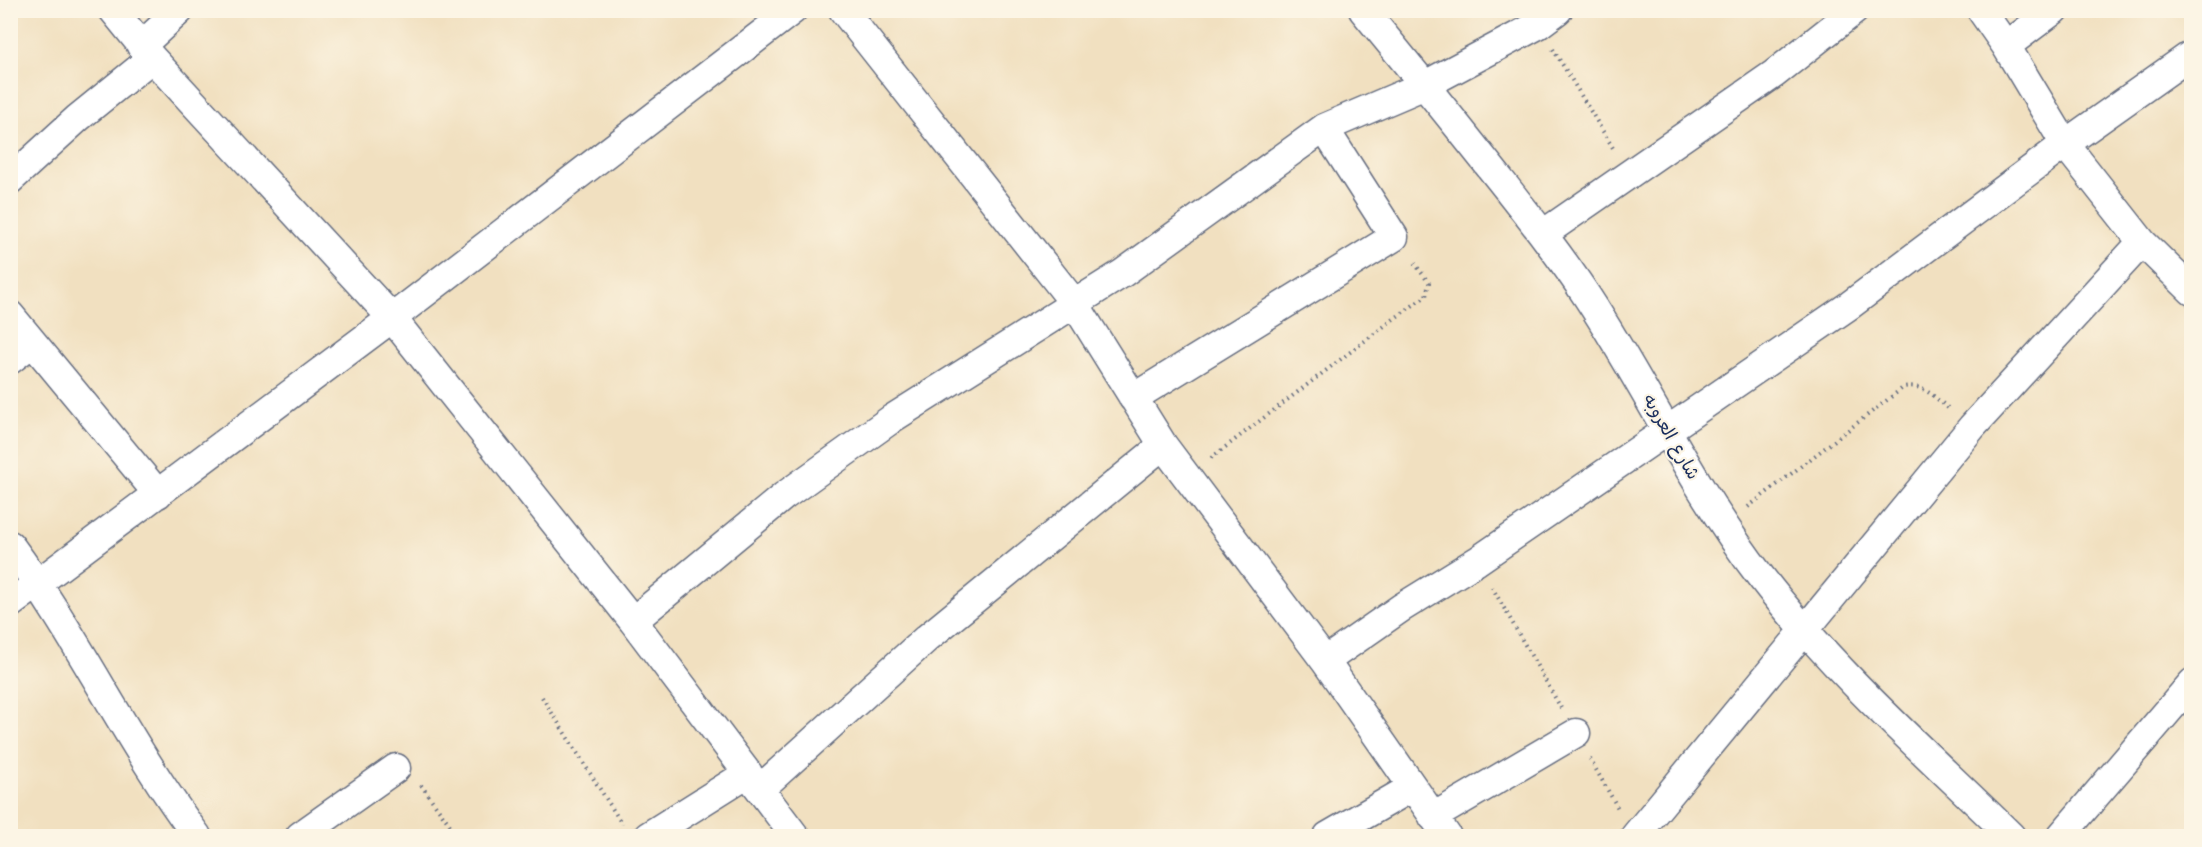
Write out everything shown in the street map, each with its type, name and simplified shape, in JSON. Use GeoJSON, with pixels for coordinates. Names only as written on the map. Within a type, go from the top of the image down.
{"type":"FeatureCollection","features":[{"type":"Feature","properties":{"kind":"street"},"geometry":{"type":"LineString","coordinates":[[113,10],[146,52],[392,318],[633,621],[795,837]]}},
{"type":"Feature","properties":{"kind":"street"},"geometry":{"type":"LineString","coordinates":[[10,180],[146,52],[180,10]]}},
{"type":"Feature","properties":{"kind":"street"},"geometry":{"type":"LineString","coordinates":[[10,604],[392,318],[793,10]]}},
{"type":"Feature","properties":{"kind":"street"},"geometry":{"type":"LineString","coordinates":[[843,10],[1075,304],[1163,445],[1324,661],[1440,827],[1576,733]]}},
{"type":"Feature","properties":{"kind":"street","name":"شارع العروبه"},"geometry":{"type":"LineString","coordinates":[[1363,10],[1543,234],[1588,297],[1629,363],[1723,526],[1762,579],[1804,629],[1859,687],[2011,837]]}},
{"type":"Feature","properties":{"kind":"street"},"geometry":{"type":"LineString","coordinates":[[1543,234],[1774,74],[1855,10]]}},
{"type":"Feature","properties":{"kind":"street"},"geometry":{"type":"LineString","coordinates":[[1980,10],[2006,46],[2065,144],[2142,242],[2192,291]]}},
{"type":"Feature","properties":{"kind":"street"},"geometry":{"type":"LineString","coordinates":[[2006,46],[2054,10]]}},
{"type":"Feature","properties":{"kind":"street"},"geometry":{"type":"LineString","coordinates":[[633,621],[784,496],[892,418],[1123,273],[1324,128],[1425,85],[1542,16]]}},
{"type":"Feature","properties":{"kind":"street"},"geometry":{"type":"LineString","coordinates":[[1324,661],[1401,608],[1477,561],[1850,305],[2065,144],[2192,54]]}},
{"type":"Feature","properties":{"kind":"street"},"geometry":{"type":"LineString","coordinates":[[1133,398],[1394,237],[1324,128]]}},
{"type":"Feature","properties":{"kind":"street"},"geometry":{"type":"LineString","coordinates":[[1628,826],[1804,629],[1972,427],[2142,242]]}},
{"type":"Feature","properties":{"kind":"street"},"geometry":{"type":"LineString","coordinates":[[10,315],[21,351],[158,494]]}},
{"type":"Feature","properties":{"kind":"street"},"geometry":{"type":"LineString","coordinates":[[636,832],[754,781],[1163,445]]}},
{"type":"Feature","properties":{"kind":"street"},"geometry":{"type":"LineString","coordinates":[[10,545],[167,797],[197,837]]}},
{"type":"Feature","properties":{"kind":"street"},"geometry":{"type":"LineString","coordinates":[[2061,837],[2192,683]]}},
{"type":"Feature","properties":{"kind":"street"},"geometry":{"type":"LineString","coordinates":[[300,837],[396,768]]}},
{"type":"Feature","properties":{"kind":"street"},"geometry":{"type":"LineString","coordinates":[[1328,837],[1411,788]]}},
{"type":"Feature","properties":{"kind":"path"},"geometry":{"type":"LineString","coordinates":[[1542,16],[1628,173]]}},
{"type":"Feature","properties":{"kind":"path"},"geometry":{"type":"LineString","coordinates":[[1188,476],[1426,296],[1429,287],[1427,280]]}},
{"type":"Feature","properties":{"kind":"path"},"geometry":{"type":"LineString","coordinates":[[1723,526],[1904,387],[1922,387],[1972,427]]}},
{"type":"Feature","properties":{"kind":"path"},"geometry":{"type":"LineString","coordinates":[[1477,561],[1628,826]]}},
{"type":"Feature","properties":{"kind":"path"},"geometry":{"type":"LineString","coordinates":[[542,697],[636,832]]}},
{"type":"Feature","properties":{"kind":"path"},"geometry":{"type":"LineString","coordinates":[[396,768],[404,767],[412,771],[458,837]]}}]}
